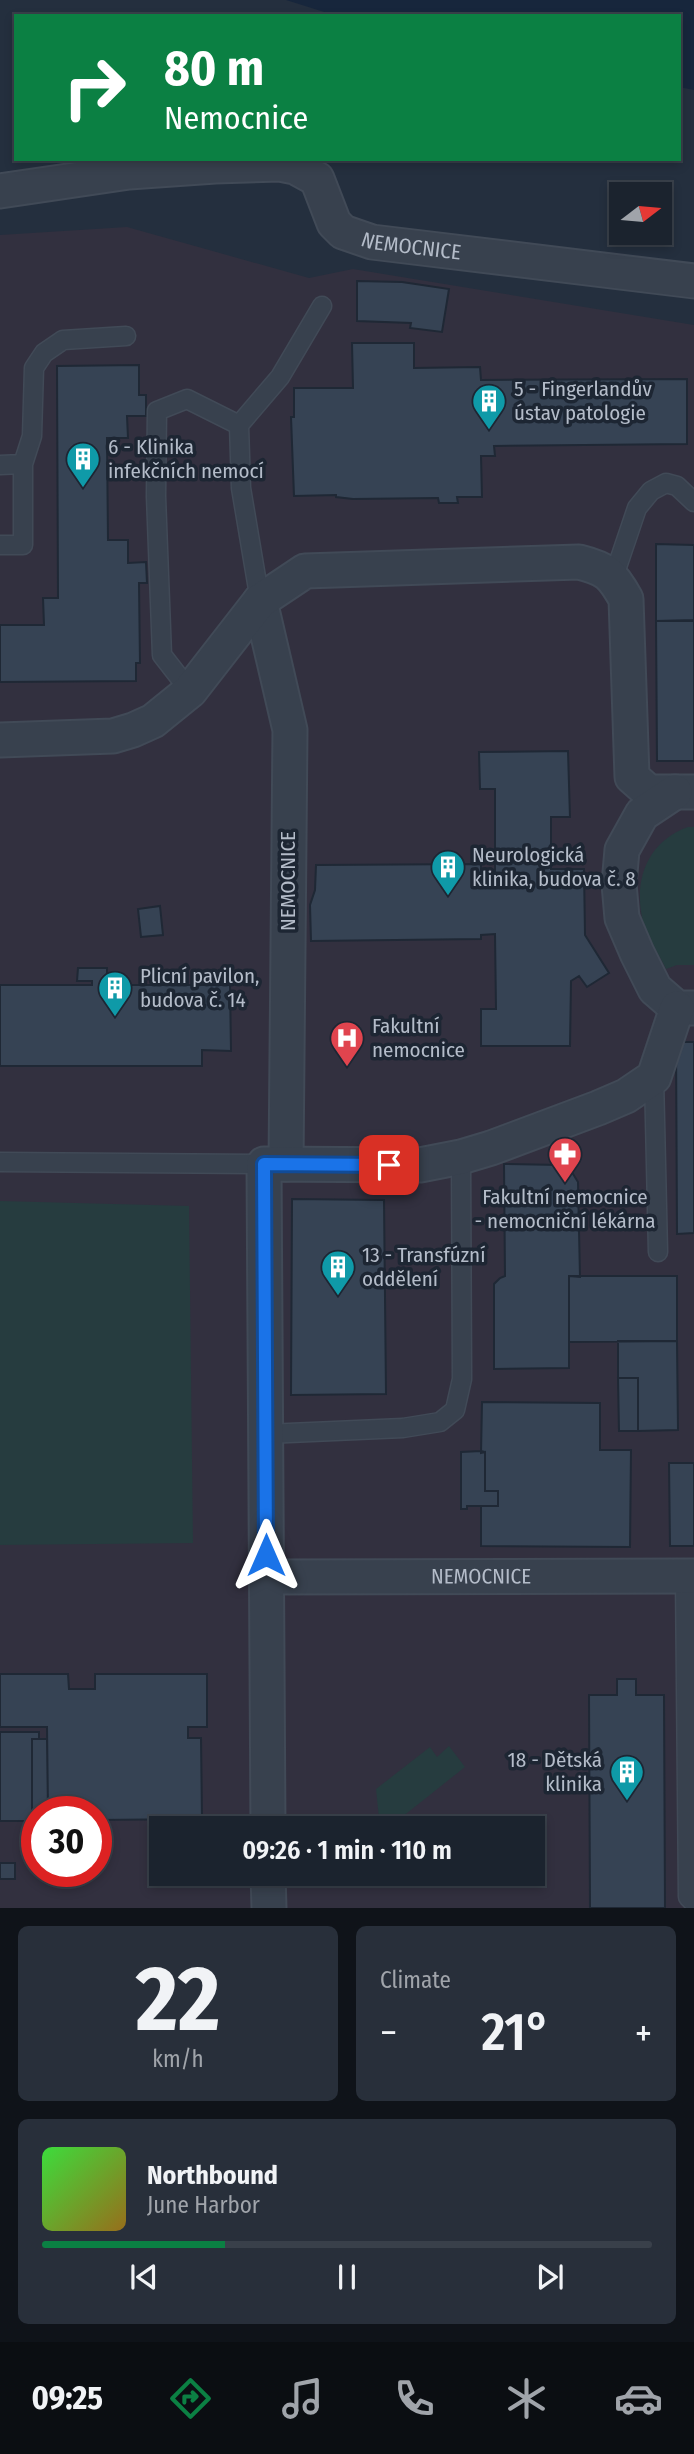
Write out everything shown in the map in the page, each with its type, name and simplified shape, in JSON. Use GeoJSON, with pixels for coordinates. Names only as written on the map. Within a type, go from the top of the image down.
{"type":"FeatureCollection","features":[{"type":"Feature","properties":{"kind":"street","name":"NEMOCNICE"},"geometry":{"type":"LineString","coordinates":[[0,191],[129,172],[280,164],[295,167],[317,179],[334,223],[343,232],[372,242],[694,281]]}},
{"type":"Feature","properties":{"kind":"street"},"geometry":{"type":"LineString","coordinates":[[0,740],[113,736],[153,720],[190,691],[260,601],[305,571],[579,562],[598,567],[614,576],[626,599],[632,777],[649,792],[685,792]]}},
{"type":"Feature","properties":{"kind":"street","name":"NEMOCNICE"},"geometry":{"type":"LineString","coordinates":[[260,601],[290,730],[266,1434],[268,1816]]}},
{"type":"Feature","properties":{"kind":"street"},"geometry":{"type":"LineString","coordinates":[[275,1164],[420,1165],[461,1157],[607,1104],[626,1096],[654,1077],[685,1008],[655,989],[622,918],[619,884],[622,850],[642,814],[685,792]]}},
{"type":"Feature","properties":{"kind":"street","name":"NEMOCNICE"},"geometry":{"type":"LineString","coordinates":[[267,1577],[690,1576]]}},
{"type":"Feature","properties":{"kind":"street"},"geometry":{"type":"LineString","coordinates":[[268,1886],[269,1908]]}},
{"type":"Feature","properties":{"kind":"lane"},"geometry":{"type":"LineString","coordinates":[[260,601],[241,488],[239,425],[280,377],[322,306]]}},
{"type":"Feature","properties":{"kind":"lane"},"geometry":{"type":"LineString","coordinates":[[0,545],[23,545],[23,464],[32,436],[34,368],[44,353],[63,340],[126,336]]}},
{"type":"Feature","properties":{"kind":"lane"},"geometry":{"type":"LineString","coordinates":[[190,691],[162,655],[156,496],[157,411],[187,399],[239,425]]}},
{"type":"Feature","properties":{"kind":"lane"},"geometry":{"type":"LineString","coordinates":[[0,465],[23,464]]}},
{"type":"Feature","properties":{"kind":"lane"},"geometry":{"type":"LineString","coordinates":[[614,576],[637,508],[651,491],[666,484],[677,486],[694,502]]}},
{"type":"Feature","properties":{"kind":"lane"},"geometry":{"type":"LineString","coordinates":[[654,1077],[658,1252]]}},
{"type":"Feature","properties":{"kind":"lane"},"geometry":{"type":"LineString","coordinates":[[266,1434],[403,1428],[440,1422],[455,1410],[462,1379],[461,1157]]}},
{"type":"Feature","properties":{"kind":"lane"},"geometry":{"type":"LineString","coordinates":[[0,1161],[275,1164]]}},
{"type":"Feature","properties":{"kind":"lane"},"geometry":{"type":"LineString","coordinates":[[690,1576],[688,1897],[694,1903]]}},
{"type":"Feature","properties":{"kind":"shaded area","name":"Fakultní nemocnice"},"geometry":{"type":"Polygon","coordinates":[[[127,227],[309,278],[353,269],[694,325],[694,1908],[0,1908],[0,235],[127,227]]]}},
{"type":"Feature","properties":{"kind":"green space"},"geometry":{"type":"Polygon","coordinates":[[[694,827],[694,965],[677,965],[666,969],[644,925],[640,894],[642,879],[652,854],[674,834],[694,827]]]}},
{"type":"Feature","properties":{"kind":"green space"},"geometry":{"type":"Polygon","coordinates":[[[0,1201],[189,1206],[193,1543],[0,1545],[0,1201]]]}},
{"type":"Feature","properties":{"kind":"green space"},"geometry":{"type":"Polygon","coordinates":[[[449,1746],[465,1767],[403,1816],[379,1816],[376,1789],[430,1747],[437,1757],[449,1746]]]}},
{"type":"Feature","properties":{"kind":"water"},"geometry":{"type":"Polygon","coordinates":[[[286,0],[694,0],[694,90],[681,87],[681,14],[331,14],[286,0]]]}},
{"type":"Feature","properties":{"kind":"building"},"geometry":{"type":"Polygon","coordinates":[[[357,281],[402,282],[449,289],[442,332],[410,328],[411,323],[357,321],[357,281]]]}},
{"type":"Feature","properties":{"kind":"building","name":"5 - Fingerlandův ústav patologie"},"geometry":{"type":"Polygon","coordinates":[[[352,343],[414,343],[414,368],[480,367],[481,380],[687,379],[687,444],[494,446],[495,456],[481,456],[482,497],[457,497],[458,503],[439,503],[438,498],[353,499],[336,495],[294,496],[291,417],[294,417],[294,388],[353,388],[352,343]]]}},
{"type":"Feature","properties":{"kind":"building","name":"6 - Klinika infekčních nemocí"},"geometry":{"type":"Polygon","coordinates":[[[139,365],[139,395],[146,395],[146,416],[127,416],[128,438],[107,438],[108,540],[128,540],[128,563],[146,562],[147,583],[139,583],[140,663],[136,663],[136,681],[0,682],[0,625],[44,625],[43,598],[58,598],[57,366],[139,365]]]}},
{"type":"Feature","properties":{"kind":"building"},"geometry":{"type":"Polygon","coordinates":[[[656,544],[694,545],[694,620],[656,621],[656,544]]]}},
{"type":"Feature","properties":{"kind":"building"},"geometry":{"type":"Polygon","coordinates":[[[656,621],[694,621],[694,761],[657,761],[656,621]]]}},
{"type":"Feature","properties":{"kind":"building","name":"Neurologická klinika, budova č. 8"},"geometry":{"type":"Polygon","coordinates":[[[568,751],[570,817],[551,817],[551,869],[584,869],[585,935],[609,973],[587,987],[579,976],[571,981],[570,1046],[481,1046],[481,1009],[496,1009],[495,934],[481,935],[481,939],[311,941],[310,905],[315,890],[316,865],[481,864],[481,872],[495,873],[495,789],[480,789],[479,752],[568,751]]]}},
{"type":"Feature","properties":{"kind":"building"},"geometry":{"type":"Polygon","coordinates":[[[160,906],[163,935],[141,937],[138,909],[160,906]]]}},
{"type":"Feature","properties":{"kind":"building","name":"Plicní pavilon, budova č. 14"},"geometry":{"type":"Polygon","coordinates":[[[78,968],[107,968],[107,985],[230,985],[231,1051],[202,1050],[202,1066],[0,1066],[0,985],[92,985],[92,981],[77,981],[78,968]]]}},
{"type":"Feature","properties":{"kind":"building"},"geometry":{"type":"Polygon","coordinates":[[[676,1042],[694,1042],[694,1233],[677,1234],[676,1042]]]}},
{"type":"Feature","properties":{"kind":"building"},"geometry":{"type":"Polygon","coordinates":[[[504,1164],[560,1165],[570,1169],[578,1182],[580,1277],[569,1276],[569,1368],[494,1369],[494,1284],[505,1276],[504,1164]]]}},
{"type":"Feature","properties":{"kind":"building","name":"13 - Transfúzní oddělení"},"geometry":{"type":"Polygon","coordinates":[[[292,1199],[384,1200],[386,1394],[291,1395],[292,1199]]]}},
{"type":"Feature","properties":{"kind":"building"},"geometry":{"type":"Polygon","coordinates":[[[569,1276],[677,1276],[677,1341],[569,1342],[569,1276]]]}},
{"type":"Feature","properties":{"kind":"building"},"geometry":{"type":"Polygon","coordinates":[[[618,1341],[677,1341],[678,1430],[638,1431],[638,1378],[618,1378],[618,1341]]]}},
{"type":"Feature","properties":{"kind":"building"},"geometry":{"type":"Polygon","coordinates":[[[618,1378],[638,1378],[638,1431],[619,1431],[618,1378]]]}},
{"type":"Feature","properties":{"kind":"building"},"geometry":{"type":"Polygon","coordinates":[[[482,1402],[600,1403],[600,1450],[631,1450],[630,1547],[481,1546],[481,1506],[498,1506],[498,1491],[485,1491],[485,1452],[481,1453],[482,1402]]]}},
{"type":"Feature","properties":{"kind":"building"},"geometry":{"type":"Polygon","coordinates":[[[461,1452],[485,1452],[485,1491],[498,1491],[498,1506],[467,1506],[467,1509],[461,1509],[461,1452]]]}},
{"type":"Feature","properties":{"kind":"building"},"geometry":{"type":"Polygon","coordinates":[[[669,1463],[694,1463],[694,1546],[670,1546],[669,1463]]]}},
{"type":"Feature","properties":{"kind":"building"},"geometry":{"type":"Polygon","coordinates":[[[0,1674],[68,1674],[69,1689],[95,1689],[95,1674],[207,1674],[207,1727],[188,1727],[188,1738],[201,1738],[202,1816],[149,1816],[149,1820],[112,1820],[112,1796],[48,1796],[47,1727],[0,1727],[0,1674]]]}},
{"type":"Feature","properties":{"kind":"building","name":"18 - Dětská klinika"},"geometry":{"type":"Polygon","coordinates":[[[617,1679],[636,1679],[636,1695],[664,1695],[665,1908],[590,1908],[589,1695],[617,1695],[617,1679]]]}},
{"type":"Feature","properties":{"kind":"building"},"geometry":{"type":"Polygon","coordinates":[[[0,1732],[39,1732],[39,1739],[32,1739],[32,1796],[21,1796],[21,1821],[0,1821],[0,1732]]]}},
{"type":"Feature","properties":{"kind":"building"},"geometry":{"type":"Polygon","coordinates":[[[32,1739],[47,1739],[48,1796],[32,1796],[32,1739]]]}},
{"type":"Feature","properties":{"kind":"building"},"geometry":{"type":"Polygon","coordinates":[[[0,1863],[15,1863],[15,1879],[0,1879],[0,1863]]]}},
{"type":"Feature","properties":{"kind":"place","name":"5 - Fingerlandův ústav patologie"},"geometry":{"type":"Point","coordinates":[489,431]}},
{"type":"Feature","properties":{"kind":"place","name":"6 - Klinika infekčních nemocí"},"geometry":{"type":"Point","coordinates":[83,489]}},
{"type":"Feature","properties":{"kind":"place","name":"Neurologická klinika, budova č. 8"},"geometry":{"type":"Point","coordinates":[448,897]}},
{"type":"Feature","properties":{"kind":"place","name":"Plicní pavilon, budova č. 14"},"geometry":{"type":"Point","coordinates":[115,1018]}},
{"type":"Feature","properties":{"kind":"place","name":"Fakultní nemocnice"},"geometry":{"type":"Point","coordinates":[347,1068]}},
{"type":"Feature","properties":{"kind":"place","name":"Fakultní nemocnice - nemocniční lékárna"},"geometry":{"type":"Point","coordinates":[565,1184]}},
{"type":"Feature","properties":{"kind":"place","name":"13 - Transfúzní oddělení"},"geometry":{"type":"Point","coordinates":[338,1297]}},
{"type":"Feature","properties":{"kind":"place","name":"18 - Dětská klinika"},"geometry":{"type":"Point","coordinates":[627,1802]}},
{"type":"Feature","properties":{"kind":"route"},"geometry":{"type":"LineString","coordinates":[[266,1555],[264,1164],[389,1165]]}}]}
